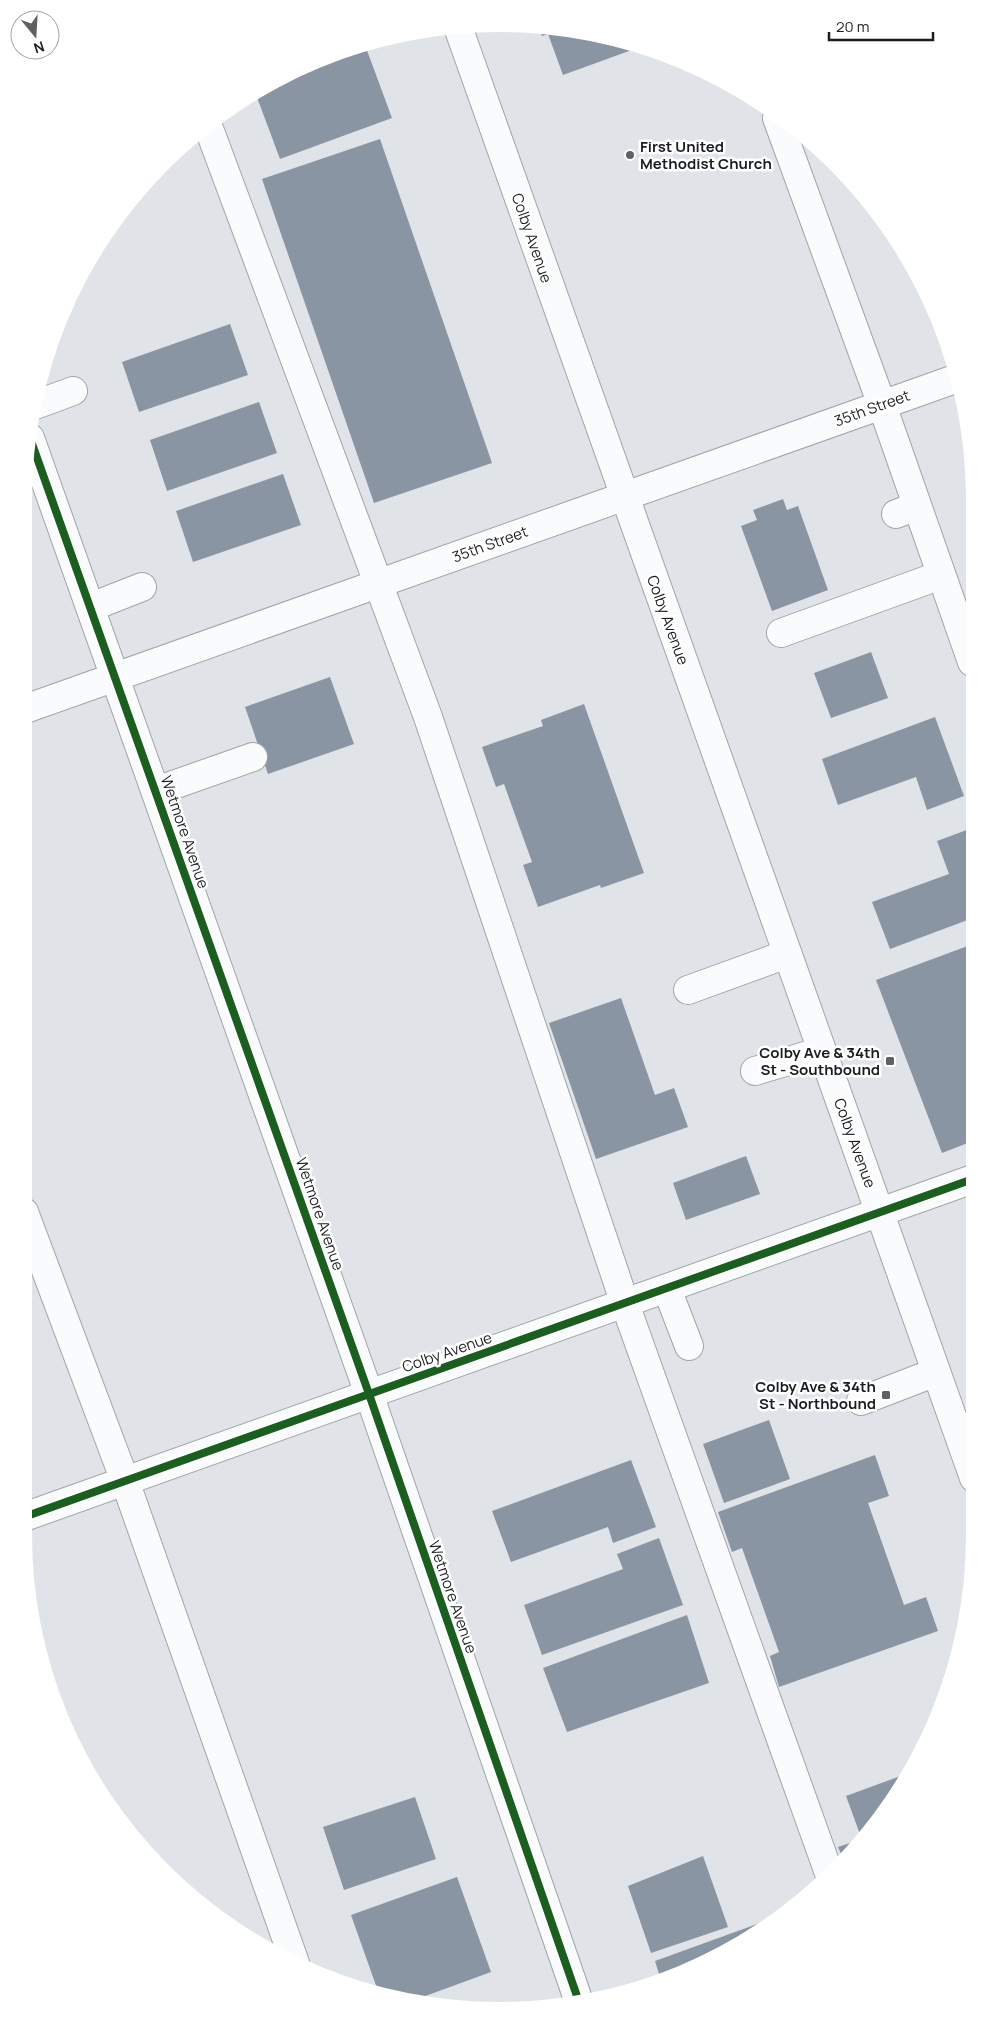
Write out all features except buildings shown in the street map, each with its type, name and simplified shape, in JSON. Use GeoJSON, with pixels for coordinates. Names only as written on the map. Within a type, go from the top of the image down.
{"type":"FeatureCollection","features":[{"type":"Feature","properties":{"kind":"street","name":"Colby Avenue"},"geometry":{"type":"LineString","coordinates":[[460,34],[966,1456]]}},
{"type":"Feature","properties":{"kind":"street"},"geometry":{"type":"LineString","coordinates":[[781,127],[882,405],[907,510],[942,575],[966,645]]}},
{"type":"Feature","properties":{"kind":"street"},"geometry":{"type":"LineString","coordinates":[[211,133],[428,717],[625,1304],[820,1866]]}},
{"type":"Feature","properties":{"kind":"street","name":"35th Street"},"geometry":{"type":"LineString","coordinates":[[32,706],[117,678],[951,379]]}},
{"type":"Feature","properties":{"kind":"street"},"geometry":{"type":"LineString","coordinates":[[42,402],[73,390]]}},
{"type":"Feature","properties":{"kind":"street","name":"Wetmore Avenue"},"geometry":{"type":"LineString","coordinates":[[35,451],[117,678],[369,1394],[577,1996]]}},
{"type":"Feature","properties":{"kind":"street"},"geometry":{"type":"LineString","coordinates":[[780,633],[942,575]]}},
{"type":"Feature","properties":{"kind":"street"},"geometry":{"type":"LineString","coordinates":[[91,607],[142,587]]}},
{"type":"Feature","properties":{"kind":"street"},"geometry":{"type":"LineString","coordinates":[[156,791],[253,757]]}},
{"type":"Feature","properties":{"kind":"street"},"geometry":{"type":"LineString","coordinates":[[688,990],[787,954]]}},
{"type":"Feature","properties":{"kind":"street"},"geometry":{"type":"LineString","coordinates":[[755,1071],[822,1051]]}},
{"type":"Feature","properties":{"kind":"street"},"geometry":{"type":"LineString","coordinates":[[880,1212],[966,1181]]}},
{"type":"Feature","properties":{"kind":"street","name":"Colby Avenue"},"geometry":{"type":"LineString","coordinates":[[32,1514],[880,1212]]}},
{"type":"Feature","properties":{"kind":"street"},"geometry":{"type":"LineString","coordinates":[[32,1233],[125,1481],[290,1953]]}},
{"type":"Feature","properties":{"kind":"street"},"geometry":{"type":"LineString","coordinates":[[667,1289],[689,1346]]}},
{"type":"Feature","properties":{"kind":"street"},"geometry":{"type":"LineString","coordinates":[[861,1401],[936,1372]]}},
{"type":"Feature","properties":{"kind":"cycle path"},"geometry":{"type":"LineString","coordinates":[[35,451],[369,1394],[577,1996]]}},
{"type":"Feature","properties":{"kind":"cycle path"},"geometry":{"type":"LineString","coordinates":[[32,1514],[966,1181]]}},
{"type":"Feature","properties":{"kind":"place","name":"First United Methodist Church"},"geometry":{"type":"Point","coordinates":[630,155]}},
{"type":"Feature","properties":{"kind":"place","name":"Colby Ave & 34th St - Southbound"},"geometry":{"type":"Point","coordinates":[890,1061]}},
{"type":"Feature","properties":{"kind":"place","name":"Colby Ave & 34th St - Northbound"},"geometry":{"type":"Point","coordinates":[886,1395]}}]}
